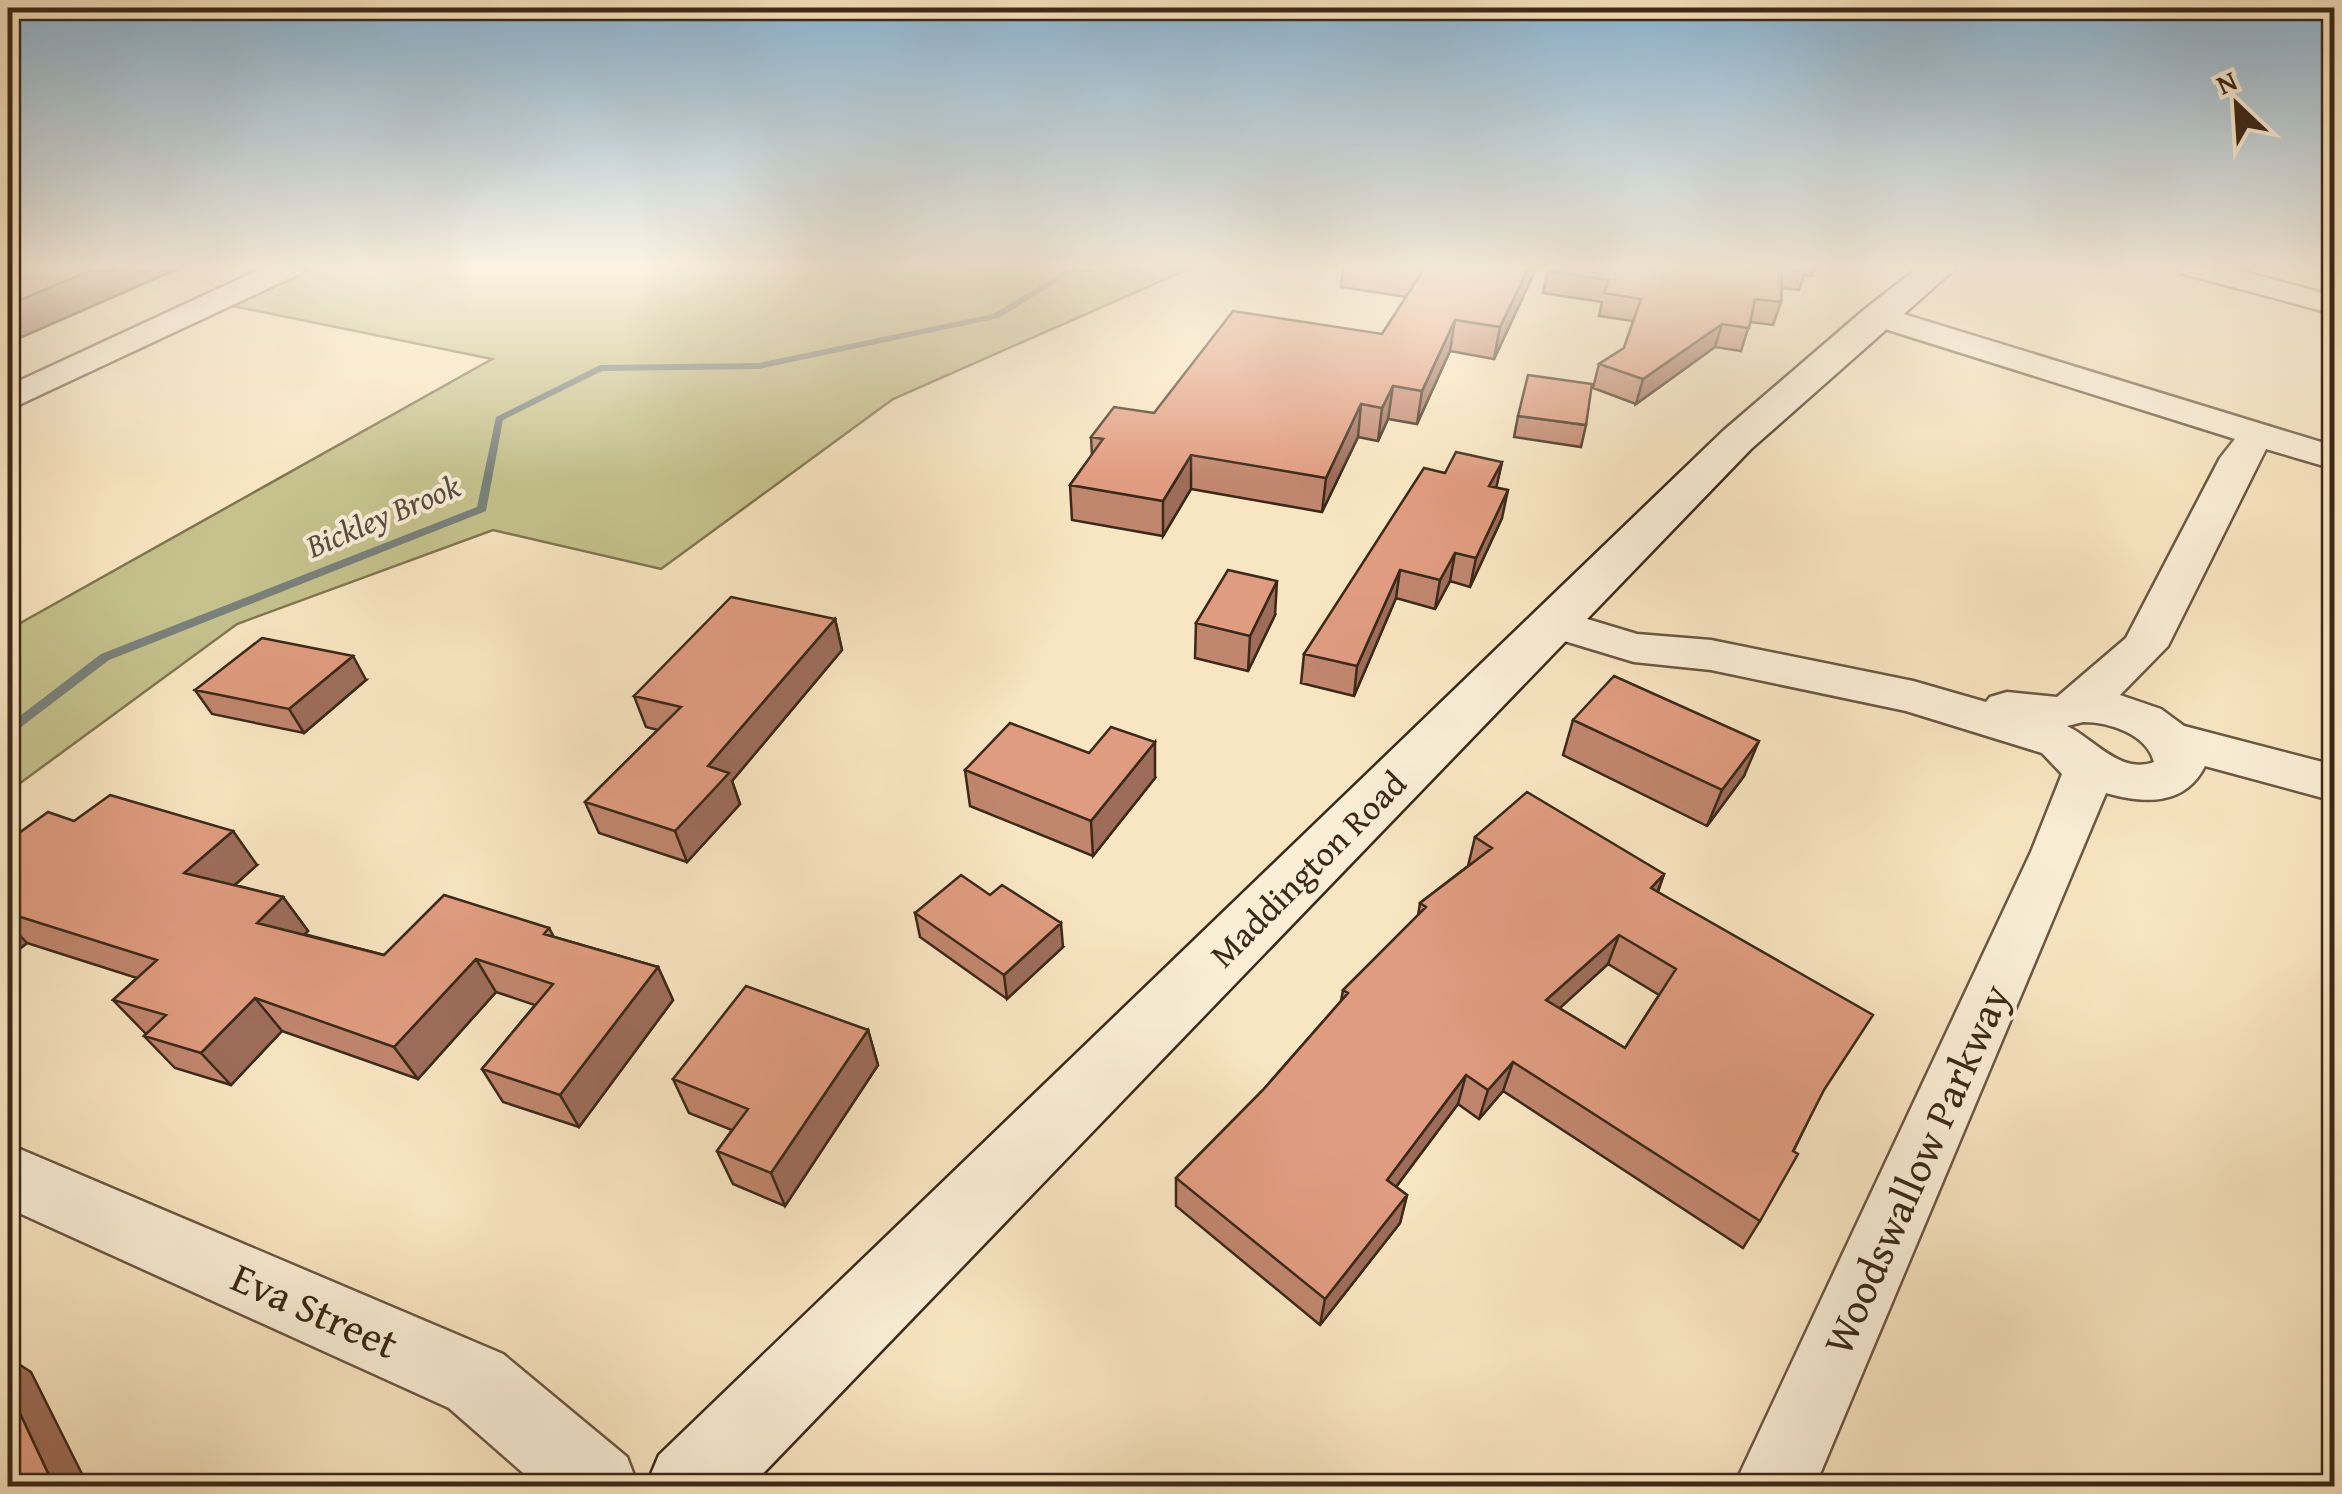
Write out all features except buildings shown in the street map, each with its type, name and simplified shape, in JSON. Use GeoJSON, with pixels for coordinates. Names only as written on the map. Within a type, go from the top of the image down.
{"type":"FeatureCollection","features":[{"type":"Feature","properties":{"kind":"main road","name":"Maddington Road"},"geometry":{"type":"LineString","coordinates":[[690,1486],[1736,440],[1853,337]]}},
{"type":"Feature","properties":{"kind":"street"},"geometry":{"type":"LineString","coordinates":[[8,399],[142,337]]}},
{"type":"Feature","properties":{"kind":"street"},"geometry":{"type":"LineString","coordinates":[[1944,337],[2334,458]]}},
{"type":"Feature","properties":{"kind":"street","name":"Woodswallow Parkway"},"geometry":{"type":"LineString","coordinates":[[1774,1486],[2058,852],[2113,743],[2145,646],[2239,458],[2258,434]]}},
{"type":"Feature","properties":{"kind":"street"},"geometry":{"type":"LineString","coordinates":[[1567,610],[1634,648],[1711,655],[2113,743],[2334,784]]}},
{"type":"Feature","properties":{"kind":"street","name":"Woodswallow Parkway"},"geometry":{"type":"LineString","coordinates":[[2113,743],[2145,646]]}},
{"type":"Feature","properties":{"kind":"street","name":"Eva Street"},"geometry":{"type":"LineString","coordinates":[[8,1175],[476,1381],[598,1486]]}},
{"type":"Feature","properties":{"kind":"shaded area"},"geometry":{"type":"Polygon","coordinates":[[[383,337],[1035,337],[893,399],[661,569],[493,530],[237,624],[8,792],[8,630],[492,359],[383,337]]]}},
{"type":"Feature","properties":{"kind":"waterway","name":"Bickley Brook"},"geometry":{"type":"LineString","coordinates":[[8,731],[105,657],[482,509],[499,419],[600,368],[759,366],[898,337]]}}]}
